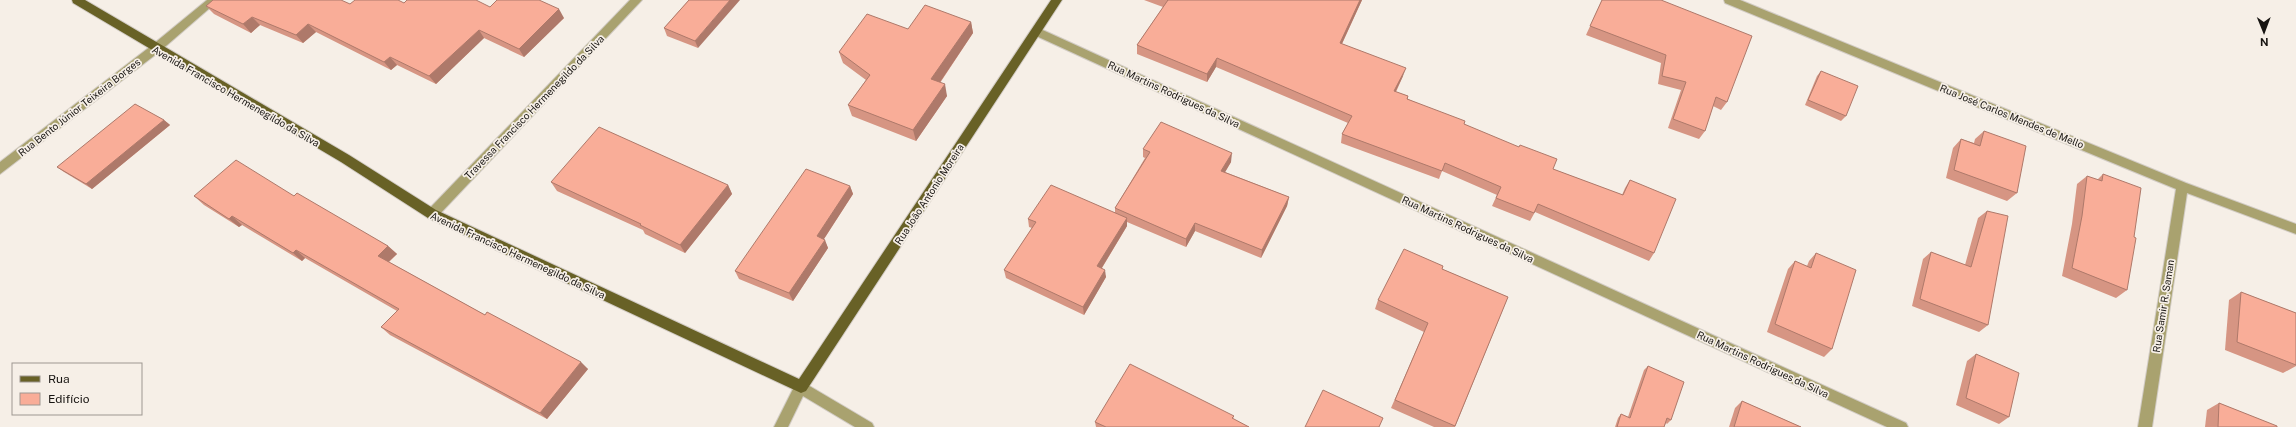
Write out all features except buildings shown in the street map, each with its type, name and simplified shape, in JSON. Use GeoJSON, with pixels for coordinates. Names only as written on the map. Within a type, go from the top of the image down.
{"type":"FeatureCollection","features":[{"type":"Feature","properties":{"kind":"main road","name":"Avenida Francisco Hermenegildo da Silva"},"geometry":{"type":"LineString","coordinates":[[77,0],[155,49],[377,177],[432,214],[801,387]]}},
{"type":"Feature","properties":{"kind":"main road","name":"Rua João Antonio Moreira"},"geometry":{"type":"LineString","coordinates":[[801,387],[1057,0]]}},
{"type":"Feature","properties":{"kind":"street","name":"Rua Bento Júnior Teixeira Borges"},"geometry":{"type":"LineString","coordinates":[[0,169],[155,49],[214,0]]}},
{"type":"Feature","properties":{"kind":"street","name":"Travessa Francisco Hermenegildo da Silva"},"geometry":{"type":"LineString","coordinates":[[432,214],[637,0]]}},
{"type":"Feature","properties":{"kind":"street","name":"Rua José Carlos Mendes de Mello"},"geometry":{"type":"LineString","coordinates":[[1729,0],[2182,186],[2296,229]]}},
{"type":"Feature","properties":{"kind":"street","name":"Rua Martins Rodrigues da Silva"},"geometry":{"type":"LineString","coordinates":[[1036,31],[1901,427]]}},
{"type":"Feature","properties":{"kind":"street","name":"Rua Samir R. Saman"},"geometry":{"type":"LineString","coordinates":[[2145,427],[2182,186]]}},
{"type":"Feature","properties":{"kind":"street"},"geometry":{"type":"LineString","coordinates":[[781,427],[801,387]]}},
{"type":"Feature","properties":{"kind":"street","name":"Avenida Francisco Hermenegildo da Silva"},"geometry":{"type":"LineString","coordinates":[[801,387],[867,427]]}}]}
